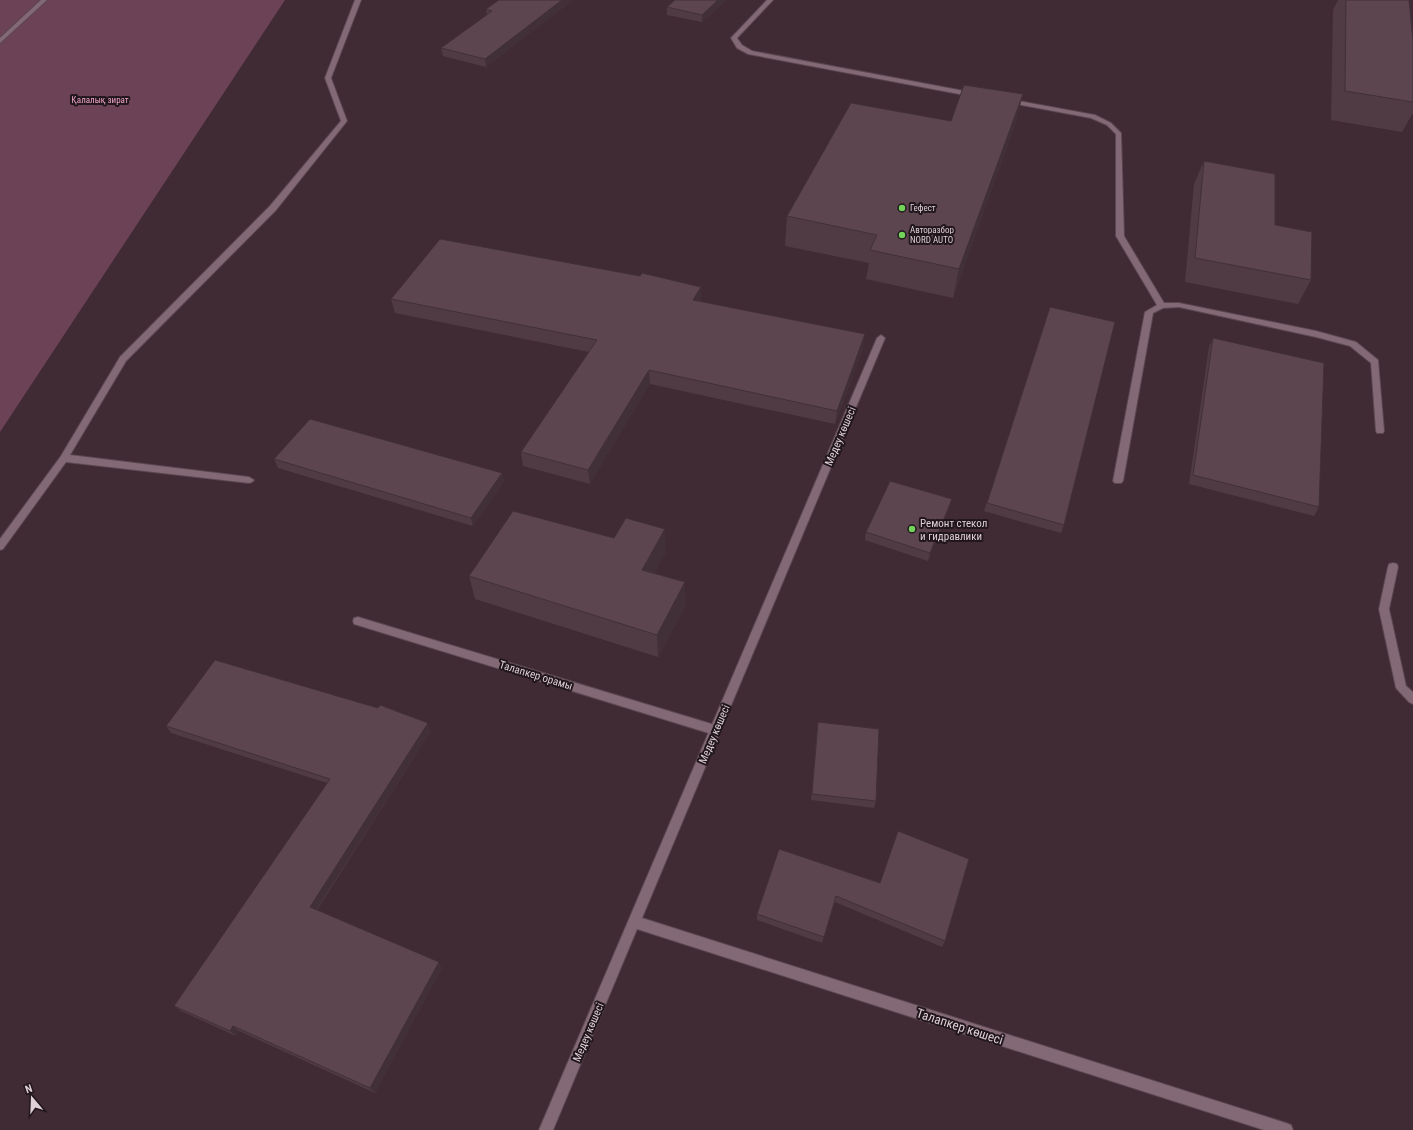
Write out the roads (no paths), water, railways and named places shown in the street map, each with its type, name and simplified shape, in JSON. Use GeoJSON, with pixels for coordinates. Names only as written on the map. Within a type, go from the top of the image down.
{"type":"FeatureCollection","features":[{"type":"Feature","properties":{"kind":"street"},"geometry":{"type":"LineString","coordinates":[[0,41],[44,0]]}},
{"type":"Feature","properties":{"kind":"street"},"geometry":{"type":"LineString","coordinates":[[0,546],[64,458],[124,359],[273,208],[344,121],[328,78],[358,0]]}},
{"type":"Feature","properties":{"kind":"street"},"geometry":{"type":"LineString","coordinates":[[770,0],[734,38],[737,45],[741,49],[753,54],[985,96]]}},
{"type":"Feature","properties":{"kind":"street"},"geometry":{"type":"LineString","coordinates":[[1000,99],[1093,116],[1109,124],[1120,134],[1120,236],[1162,306]]}},
{"type":"Feature","properties":{"kind":"street"},"geometry":{"type":"LineString","coordinates":[[1118,481],[1149,312],[1162,306],[1179,305],[1316,334],[1353,344],[1375,362],[1380,431]]}},
{"type":"Feature","properties":{"kind":"street","name":"Медеу көшесі"},"geometry":{"type":"LineString","coordinates":[[546,1130],[881,338]]}},
{"type":"Feature","properties":{"kind":"street"},"geometry":{"type":"LineString","coordinates":[[64,458],[249,480]]}},
{"type":"Feature","properties":{"kind":"street"},"geometry":{"type":"LineString","coordinates":[[1393,567],[1384,609],[1401,688],[1413,699]]}},
{"type":"Feature","properties":{"kind":"street","name":"Талапкер орамы"},"geometry":{"type":"LineString","coordinates":[[358,621],[715,730]]}},
{"type":"Feature","properties":{"kind":"street","name":"Талапкер көшесі"},"geometry":{"type":"LineString","coordinates":[[634,922],[1286,1130]]}},
{"type":"Feature","properties":{"kind":"place","name":"Гефест"},"geometry":{"type":"Point","coordinates":[902,208]}},
{"type":"Feature","properties":{"kind":"place","name":"Авторазбор NORD AUTO"},"geometry":{"type":"Point","coordinates":[902,235]}},
{"type":"Feature","properties":{"kind":"place","name":"Ремонт стекол и гидравлики"},"geometry":{"type":"Point","coordinates":[912,529]}},
{"type":"Feature","properties":{"kind":"park label","name":"Қалалық зират"},"geometry":{"type":"Point","coordinates":[100,100]}}]}
